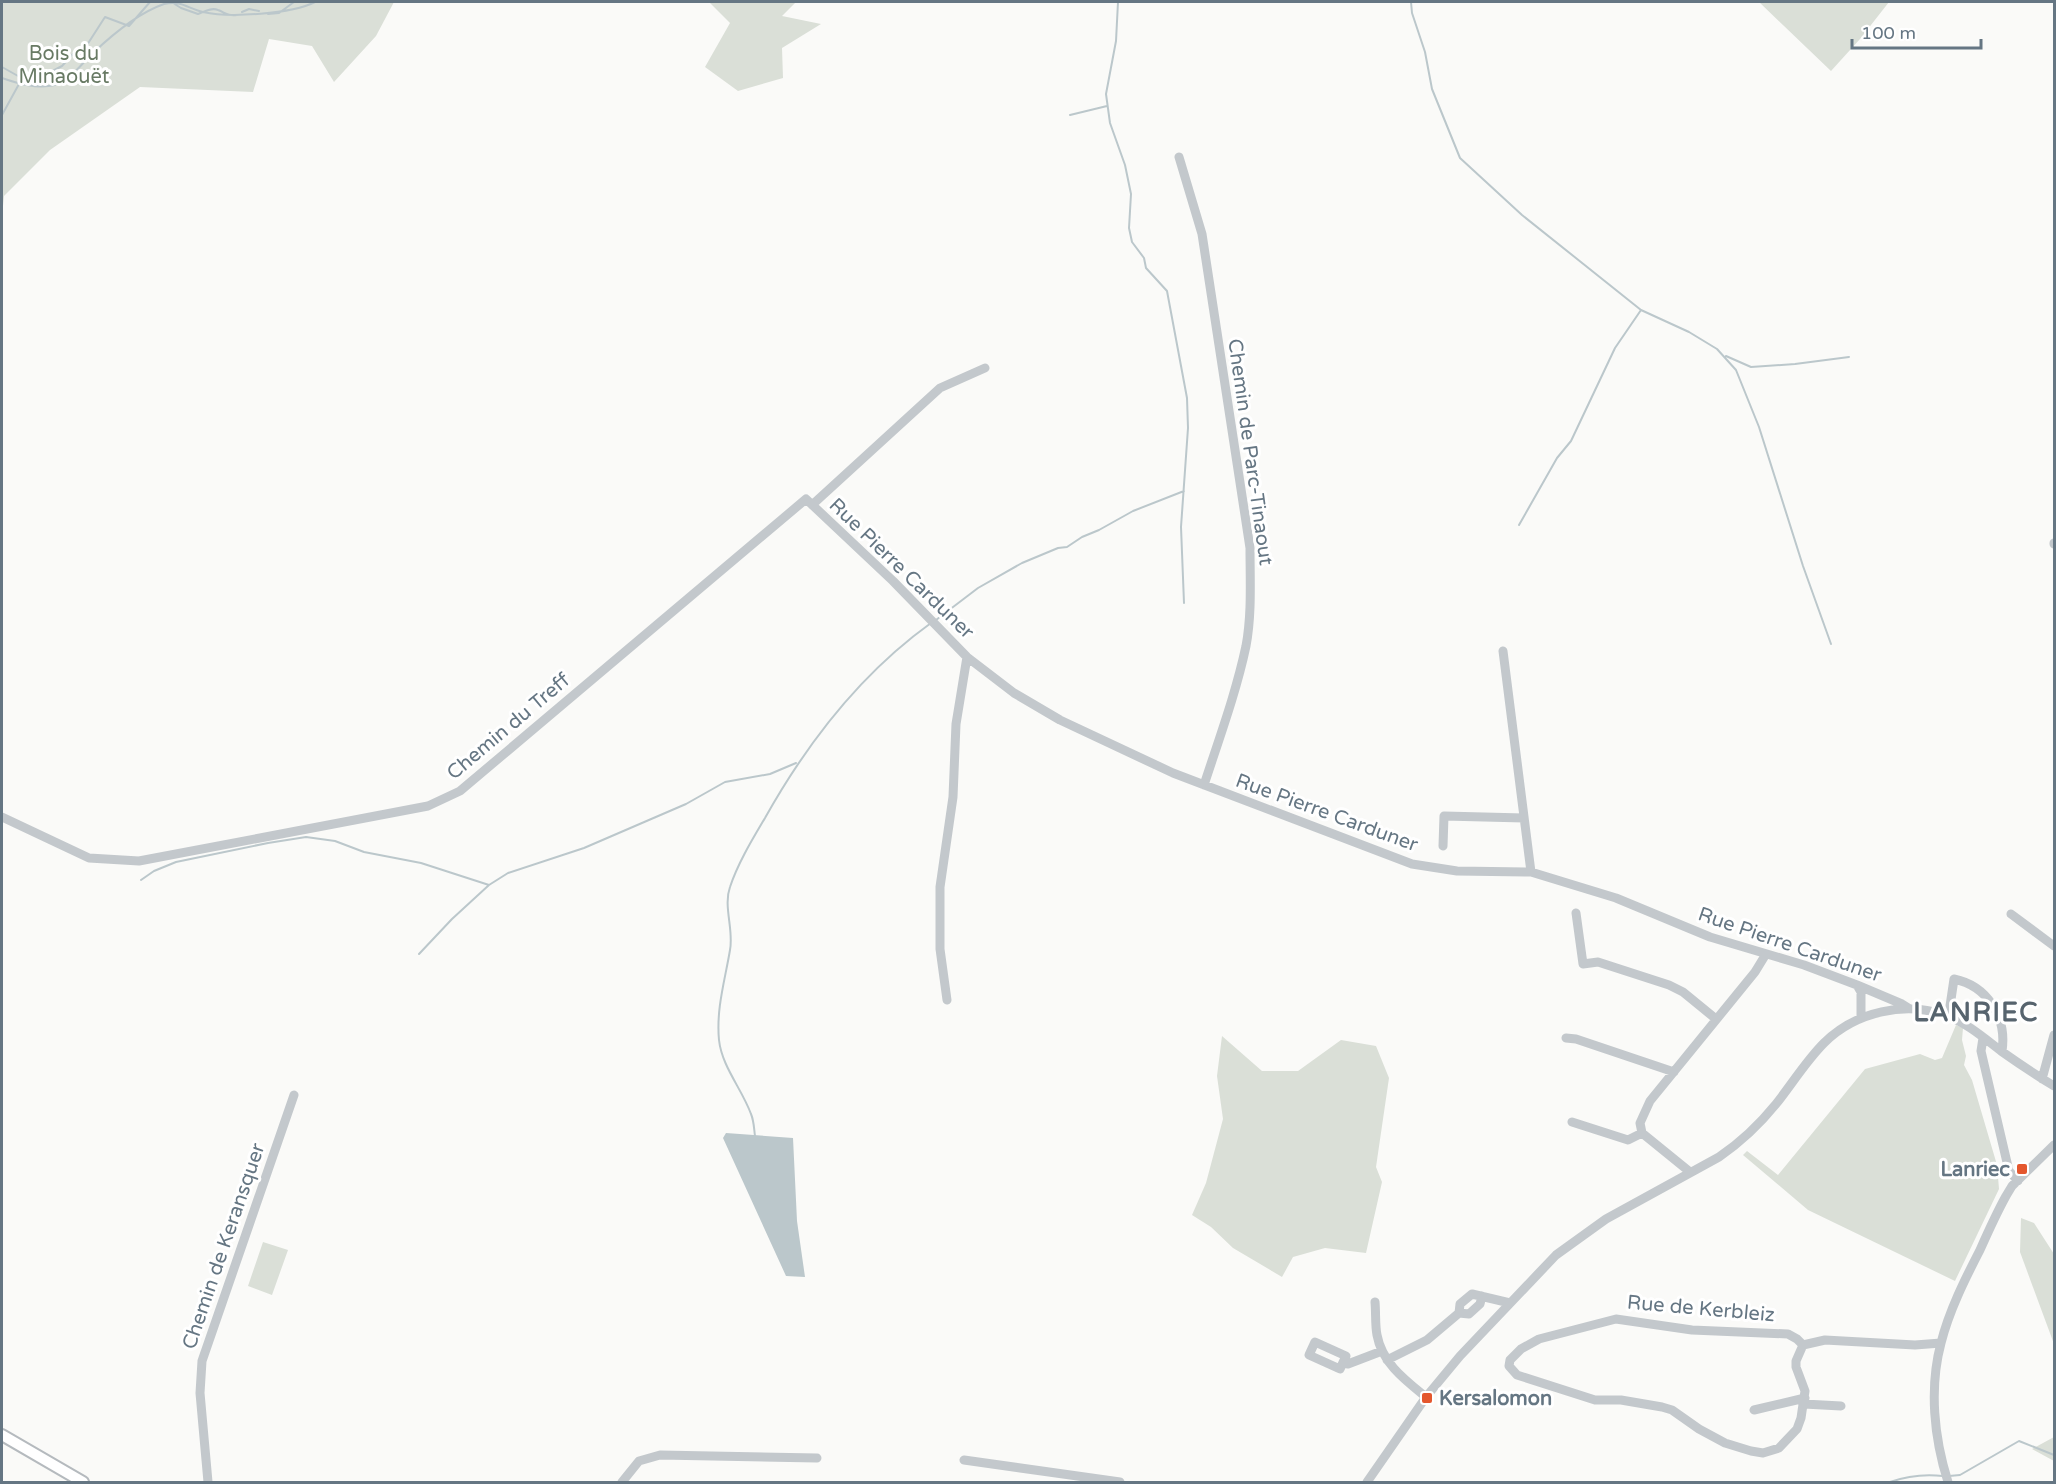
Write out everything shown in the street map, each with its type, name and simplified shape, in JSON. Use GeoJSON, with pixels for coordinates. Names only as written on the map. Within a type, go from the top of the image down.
{"type":"FeatureCollection","features":[{"type":"Feature","properties":{"kind":"main road"},"geometry":{"type":"LineString","coordinates":[[2,1435],[83,1482]]}},
{"type":"Feature","properties":{"kind":"street","name":"Chemin de Parc-Tinaout"},"geometry":{"type":"LineString","coordinates":[[1179,158],[1202,234],[1250,548],[1250,598],[1246,645],[1228,713],[1204,784]]}},
{"type":"Feature","properties":{"kind":"street","name":"Chemin du Treff"},"geometry":{"type":"LineString","coordinates":[[2,817],[89,858],[139,861],[428,806],[460,791],[809,502],[940,388],[986,368]]}},
{"type":"Feature","properties":{"kind":"street","name":"Rue Pierre Carduner"},"geometry":{"type":"LineString","coordinates":[[809,502],[893,580],[967,657],[1014,693],[1060,720],[1173,774],[1412,864],[1457,871],[1531,872],[1616,898],[1710,937],[1804,965],[1857,985],[1910,1009]]}},
{"type":"Feature","properties":{"kind":"street"},"geometry":{"type":"LineString","coordinates":[[1503,651],[1531,872]]}},
{"type":"Feature","properties":{"kind":"street"},"geometry":{"type":"LineString","coordinates":[[947,1000],[940,949],[940,887],[953,797],[956,724],[967,657]]}},
{"type":"Feature","properties":{"kind":"street"},"geometry":{"type":"LineString","coordinates":[[1443,846],[1444,816],[1524,818]]}},
{"type":"Feature","properties":{"kind":"street"},"geometry":{"type":"LineString","coordinates":[[1576,913],[1583,964],[1598,962],[1669,985],[1683,992],[1716,1019]]}},
{"type":"Feature","properties":{"kind":"street"},"geometry":{"type":"LineString","coordinates":[[2011,914],[2055,946]]}},
{"type":"Feature","properties":{"kind":"street"},"geometry":{"type":"LineString","coordinates":[[1690,1172],[1642,1133],[1640,1124],[1645,1110],[1755,972],[1766,954]]}},
{"type":"Feature","properties":{"kind":"street"},"geometry":{"type":"LineString","coordinates":[[1947,1015],[1954,979],[1973,986],[1993,1005],[2000,1017],[2005,1036],[2002,1052]]}},
{"type":"Feature","properties":{"kind":"street"},"geometry":{"type":"LineString","coordinates":[[1857,985],[1861,992],[1862,1018]]}},
{"type":"Feature","properties":{"kind":"street"},"geometry":{"type":"LineString","coordinates":[[1367,1482],[1426,1397],[1556,1255],[1606,1219],[1736,1145],[1768,1113],[1824,1043],[1841,1029],[1862,1018],[1892,1010],[1910,1009],[1947,1015],[1970,1027],[2002,1052],[2055,1086]]}},
{"type":"Feature","properties":{"kind":"street"},"geometry":{"type":"LineString","coordinates":[[2042,1079],[2055,1035]]}},
{"type":"Feature","properties":{"kind":"street"},"geometry":{"type":"LineString","coordinates":[[1566,1038],[1576,1039],[1674,1072]]}},
{"type":"Feature","properties":{"kind":"street"},"geometry":{"type":"LineString","coordinates":[[1983,1038],[1981,1051],[2004,1141],[2009,1171],[2018,1181]]}},
{"type":"Feature","properties":{"kind":"street","name":"Chemin de Keransquer"},"geometry":{"type":"LineString","coordinates":[[208,1482],[200,1393],[202,1361],[294,1095]]}},
{"type":"Feature","properties":{"kind":"street"},"geometry":{"type":"LineString","coordinates":[[1572,1122],[1628,1140],[1642,1133]]}},
{"type":"Feature","properties":{"kind":"street"},"geometry":{"type":"LineString","coordinates":[[1948,1482],[1935,1423],[1935,1382],[1941,1343],[1964,1281],[2012,1186],[2055,1145]]}},
{"type":"Feature","properties":{"kind":"street"},"geometry":{"type":"LineString","coordinates":[[1387,1360],[1427,1340],[1459,1313],[1469,1314],[1480,1304],[1482,1296],[1510,1303]]}},
{"type":"Feature","properties":{"kind":"street"},"geometry":{"type":"LineString","coordinates":[[1375,1302],[1377,1336],[1382,1351],[1402,1378],[1426,1397]]}},
{"type":"Feature","properties":{"kind":"street","name":"Rue de Kerbleiz"},"geometry":{"type":"LineString","coordinates":[[1803,1345],[1788,1334],[1692,1330],[1616,1319],[1539,1339],[1521,1349],[1510,1359],[1509,1366],[1517,1375],[1596,1400],[1637,1402],[1672,1410],[1711,1436],[1751,1451],[1763,1453],[1779,1448],[1797,1429],[1805,1401]]}},
{"type":"Feature","properties":{"kind":"street"},"geometry":{"type":"LineString","coordinates":[[1805,1401],[1805,1391],[1796,1367],[1798,1353],[1803,1345],[1825,1340],[1915,1345],[1941,1343]]}},
{"type":"Feature","properties":{"kind":"street"},"geometry":{"type":"LineString","coordinates":[[1343,1363],[1348,1364],[1382,1351]]}},
{"type":"Feature","properties":{"kind":"street"},"geometry":{"type":"LineString","coordinates":[[1754,1410],[1805,1401],[1841,1406]]}},
{"type":"Feature","properties":{"kind":"street"},"geometry":{"type":"LineString","coordinates":[[622,1482],[639,1461],[660,1455],[817,1458]]}},
{"type":"Feature","properties":{"kind":"street"},"geometry":{"type":"LineString","coordinates":[[964,1460],[1120,1482]]}},
{"type":"Feature","properties":{"kind":"green space","name":"Bois du Minaouët"},"geometry":{"type":"Polygon","coordinates":[[[2,2],[394,2],[376,36],[334,82],[312,46],[269,39],[253,92],[140,87],[50,150],[4,196],[2,216],[2,2]]]}},
{"type":"Feature","properties":{"kind":"green space"},"geometry":{"type":"Polygon","coordinates":[[[709,2],[796,2],[782,16],[821,24],[782,48],[783,78],[738,91],[705,67],[730,23],[709,2]]]}},
{"type":"Feature","properties":{"kind":"green space"},"geometry":{"type":"Polygon","coordinates":[[[1759,2],[1889,2],[1831,71],[1759,2]]]}},
{"type":"Feature","properties":{"kind":"green space"},"geometry":{"type":"Polygon","coordinates":[[[1956,1025],[1963,1028],[1962,1040],[1966,1056],[1964,1065],[1972,1080],[1997,1165],[1999,1189],[1955,1281],[1808,1210],[1743,1155],[1747,1151],[1778,1175],[1865,1069],[1920,1054],[1935,1060],[1942,1058],[1956,1025]]]}},
{"type":"Feature","properties":{"kind":"green space"},"geometry":{"type":"Polygon","coordinates":[[[1222,1036],[1262,1071],[1298,1071],[1341,1040],[1376,1046],[1389,1078],[1376,1167],[1382,1182],[1366,1253],[1325,1248],[1293,1257],[1282,1277],[1233,1248],[1211,1227],[1192,1215],[1206,1183],[1223,1119],[1217,1076],[1222,1036]]]}},
{"type":"Feature","properties":{"kind":"green space"},"geometry":{"type":"Polygon","coordinates":[[[2021,1218],[2034,1223],[2054,1254],[2054,1344],[2020,1252],[2021,1218]]]}},
{"type":"Feature","properties":{"kind":"green space"},"geometry":{"type":"Polygon","coordinates":[[[263,1242],[288,1250],[272,1295],[248,1286],[263,1242]]]}},
{"type":"Feature","properties":{"kind":"green space"},"geometry":{"type":"Polygon","coordinates":[[[2054,1437],[2054,1461],[2032,1449],[2054,1437]]]}},
{"type":"Feature","properties":{"kind":"shaded area"},"geometry":{"type":"Polygon","coordinates":[[[726,1133],[793,1138],[797,1221],[805,1277],[786,1276],[723,1138],[726,1133]]]}},
{"type":"Feature","properties":{"kind":"waterway"},"geometry":{"type":"LineString","coordinates":[[2,67],[18,76],[30,79],[45,75],[62,66],[73,54],[87,45],[105,17],[129,26],[150,2]]}},
{"type":"Feature","properties":{"kind":"waterway"},"geometry":{"type":"LineString","coordinates":[[268,14],[279,13],[294,2]]}},
{"type":"Feature","properties":{"kind":"waterway"},"geometry":{"type":"LineString","coordinates":[[2,78],[35,86],[60,83],[71,76],[126,25],[164,4],[180,4],[215,14],[244,15],[277,12],[315,2]]}},
{"type":"Feature","properties":{"kind":"waterway"},"geometry":{"type":"LineString","coordinates":[[1118,2],[1116,41],[1106,94],[1110,123],[1125,165],[1131,194],[1129,228],[1132,242],[1144,258],[1146,268],[1167,291],[1187,398],[1188,428],[1181,527],[1184,603]]}},
{"type":"Feature","properties":{"kind":"waterway"},"geometry":{"type":"LineString","coordinates":[[1411,2],[1412,13],[1425,52],[1432,89],[1460,158],[1522,215],[1641,310],[1689,332],[1717,349],[1736,370],[1759,427],[1803,566],[1831,644]]}},
{"type":"Feature","properties":{"kind":"waterway"},"geometry":{"type":"LineString","coordinates":[[173,3],[198,14],[213,9],[229,15],[237,15]]}},
{"type":"Feature","properties":{"kind":"waterway"},"geometry":{"type":"LineString","coordinates":[[242,12],[249,9],[259,11]]}},
{"type":"Feature","properties":{"kind":"waterway"},"geometry":{"type":"LineString","coordinates":[[2,115],[19,84]]}},
{"type":"Feature","properties":{"kind":"waterway"},"geometry":{"type":"LineString","coordinates":[[1070,115],[1107,106]]}},
{"type":"Feature","properties":{"kind":"waterway"},"geometry":{"type":"LineString","coordinates":[[1519,525],[1557,458],[1571,441],[1615,348],[1641,310]]}},
{"type":"Feature","properties":{"kind":"waterway"},"geometry":{"type":"LineString","coordinates":[[1726,356],[1751,367],[1849,357]]}},
{"type":"Feature","properties":{"kind":"waterway"},"geometry":{"type":"LineString","coordinates":[[936,620],[978,588],[1022,563],[1058,548],[1067,547],[1133,511],[1184,491]]}},
{"type":"Feature","properties":{"kind":"waterway"},"geometry":{"type":"LineString","coordinates":[[755,1136],[751,1114],[728,1069],[719,1040],[720,1006],[731,942],[728,894],[733,878],[781,790],[817,737],[858,687],[881,664],[931,623]]}},
{"type":"Feature","properties":{"kind":"waterway"},"geometry":{"type":"LineString","coordinates":[[419,954],[489,885],[508,873],[584,848],[686,804],[725,782],[770,774],[796,763]]}},
{"type":"Feature","properties":{"kind":"waterway"},"geometry":{"type":"LineString","coordinates":[[141,880],[154,871],[176,862],[306,837],[335,841],[364,852],[421,863],[489,885]]}},
{"type":"Feature","properties":{"kind":"waterway"},"geometry":{"type":"LineString","coordinates":[[1949,1476],[1960,1475],[2019,1441],[2054,1455]]}},
{"type":"Feature","properties":{"kind":"waterway"},"geometry":{"type":"LineString","coordinates":[[1890,1482],[1916,1476],[1943,1476]]}},
{"type":"Feature","properties":{"kind":"place","name":"Lanriec"},"geometry":{"type":"Point","coordinates":[2022,1169]}},
{"type":"Feature","properties":{"kind":"place","name":"Kersalomon"},"geometry":{"type":"Point","coordinates":[1427,1398]}},
{"type":"Feature","properties":{"kind":"district","name":"LANRIEC"},"geometry":{"type":"Point","coordinates":[1976,1012]}}]}
